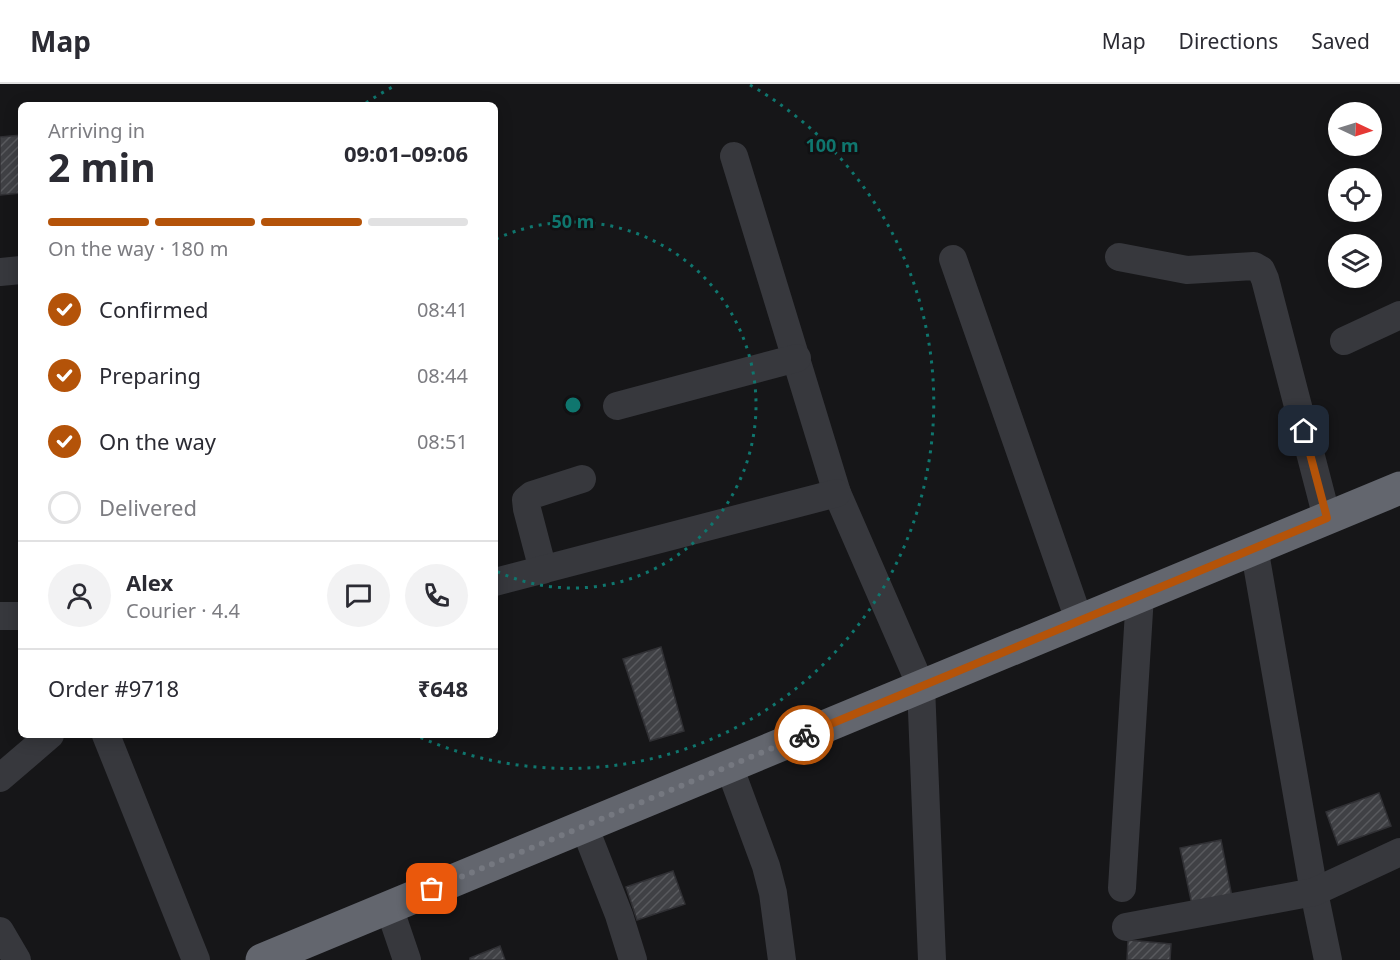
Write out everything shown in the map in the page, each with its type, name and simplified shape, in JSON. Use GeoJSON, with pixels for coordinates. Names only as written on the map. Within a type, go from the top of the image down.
{"type":"FeatureCollection","features":[{"type":"Feature","properties":{"kind":"highway"},"geometry":{"type":"LineString","coordinates":[[262,960],[1400,488]]}},
{"type":"Feature","properties":{"kind":"street"},"geometry":{"type":"LineString","coordinates":[[734,156],[837,493],[921,686],[932,960]]}},
{"type":"Feature","properties":{"kind":"street"},"geometry":{"type":"LineString","coordinates":[[1119,257],[1187,270],[1243,266],[1254,266],[1261,270],[1327,518]]}},
{"type":"Feature","properties":{"kind":"street"},"geometry":{"type":"LineString","coordinates":[[953,259],[1078,620]]}},
{"type":"Feature","properties":{"kind":"street"},"geometry":{"type":"LineString","coordinates":[[0,272],[18,270]]}},
{"type":"Feature","properties":{"kind":"street"},"geometry":{"type":"LineString","coordinates":[[1344,341],[1400,315]]}},
{"type":"Feature","properties":{"kind":"street"},"geometry":{"type":"LineString","coordinates":[[616,406],[797,358]]}},
{"type":"Feature","properties":{"kind":"street"},"geometry":{"type":"LineString","coordinates":[[543,570],[526,509],[526,500],[532,495],[582,479]]}},
{"type":"Feature","properties":{"kind":"street"},"geometry":{"type":"LineString","coordinates":[[498,581],[837,493]]}},
{"type":"Feature","properties":{"kind":"street"},"geometry":{"type":"LineString","coordinates":[[1254,548],[1328,960]]}},
{"type":"Feature","properties":{"kind":"street"},"geometry":{"type":"LineString","coordinates":[[1122,888],[1140,595]]}},
{"type":"Feature","properties":{"kind":"street"},"geometry":{"type":"LineString","coordinates":[[0,616],[18,616]]}},
{"type":"Feature","properties":{"kind":"street"},"geometry":{"type":"LineString","coordinates":[[0,778],[47,738]]}},
{"type":"Feature","properties":{"kind":"street"},"geometry":{"type":"LineString","coordinates":[[107,738],[196,960]]}},
{"type":"Feature","properties":{"kind":"street"},"geometry":{"type":"LineString","coordinates":[[729,766],[766,866],[775,905],[782,960]]}},
{"type":"Feature","properties":{"kind":"street"},"geometry":{"type":"LineString","coordinates":[[584,826],[619,915],[633,960]]}},
{"type":"Feature","properties":{"kind":"street"},"geometry":{"type":"LineString","coordinates":[[1126,927],[1314,892],[1400,852]]}},
{"type":"Feature","properties":{"kind":"street"},"geometry":{"type":"LineString","coordinates":[[389,907],[407,960]]}},
{"type":"Feature","properties":{"kind":"street"},"geometry":{"type":"LineString","coordinates":[[0,931],[17,960]]}},
{"type":"Feature","properties":{"kind":"building"},"geometry":{"type":"Polygon","coordinates":[[[18,135],[18,193],[0,195],[0,137],[18,135]]]}},
{"type":"Feature","properties":{"kind":"building"},"geometry":{"type":"Polygon","coordinates":[[[661,647],[684,731],[650,741],[623,659],[661,647]]]}},
{"type":"Feature","properties":{"kind":"building"},"geometry":{"type":"Polygon","coordinates":[[[1379,793],[1391,826],[1338,845],[1326,812],[1379,793]]]}},
{"type":"Feature","properties":{"kind":"building"},"geometry":{"type":"Polygon","coordinates":[[[1221,840],[1232,897],[1192,905],[1180,848],[1221,840]]]}},
{"type":"Feature","properties":{"kind":"building"},"geometry":{"type":"Polygon","coordinates":[[[673,871],[685,904],[637,920],[626,887],[673,871]]]}},
{"type":"Feature","properties":{"kind":"building"},"geometry":{"type":"Polygon","coordinates":[[[1128,940],[1171,944],[1170,960],[1127,960],[1128,940]]]}},
{"type":"Feature","properties":{"kind":"building"},"geometry":{"type":"Polygon","coordinates":[[[500,946],[505,960],[470,960],[470,958],[500,946]]]}},
{"type":"Feature","properties":{"kind":"way so far"},"geometry":{"type":"LineString","coordinates":[[432,889],[804,735]]}},
{"type":"Feature","properties":{"kind":"route"},"geometry":{"type":"LineString","coordinates":[[804,735],[1327,518],[1304,431]]}}]}
